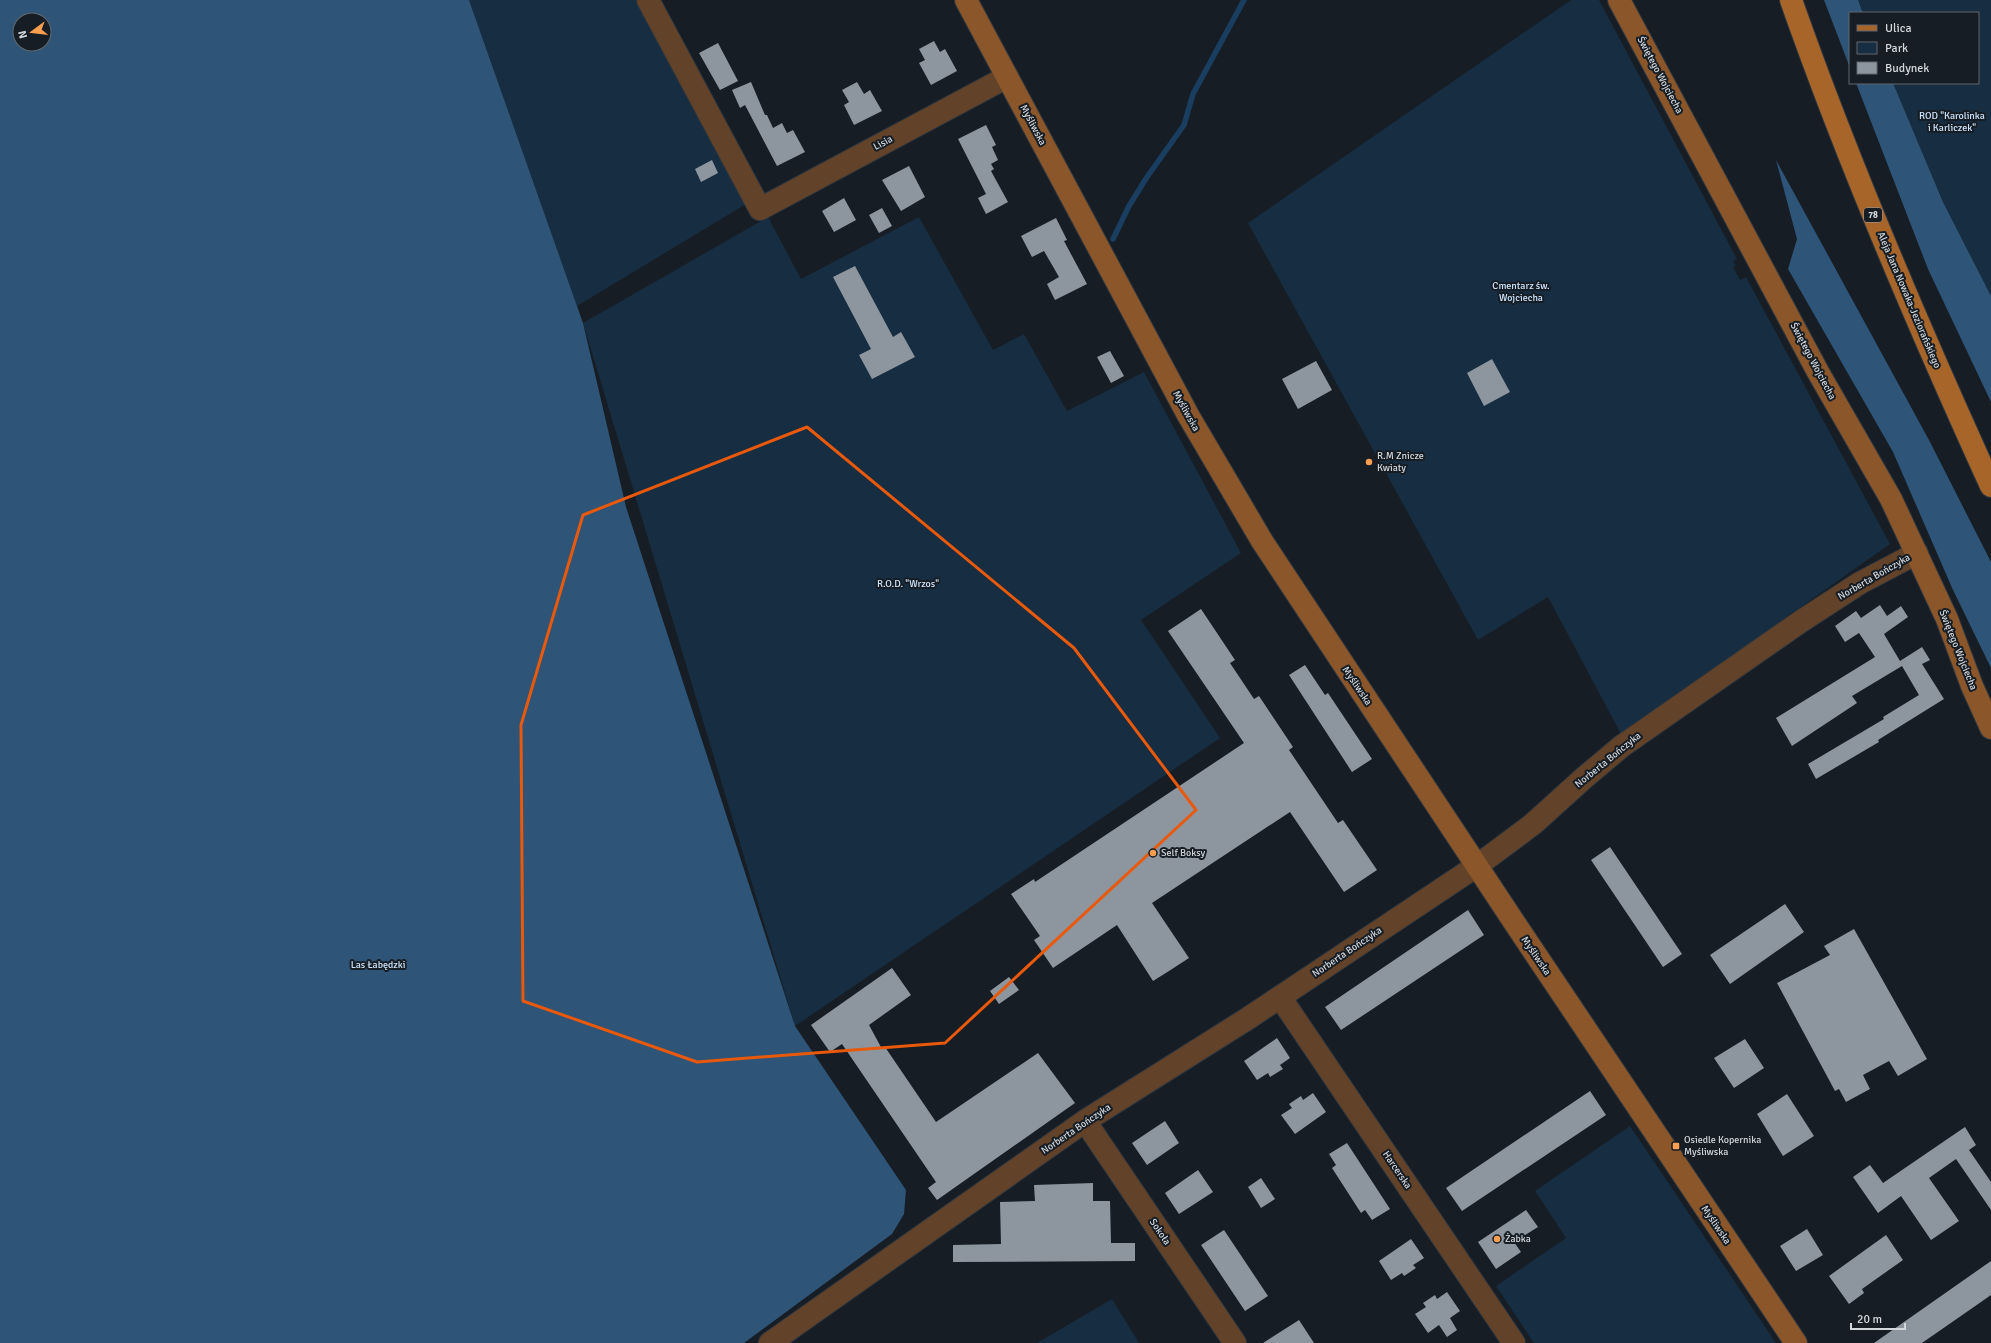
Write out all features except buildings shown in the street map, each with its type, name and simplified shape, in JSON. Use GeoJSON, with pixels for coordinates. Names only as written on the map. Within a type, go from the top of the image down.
{"type":"FeatureCollection","features":[{"type":"Feature","properties":{"kind":"main road","name":"Aleja Jana Nowaka-Jeziorańskiego"},"geometry":{"type":"LineString","coordinates":[[1791,0],[1819,78],[1898,277],[1991,486]]}},
{"type":"Feature","properties":{"kind":"street","name":"Lisia"},"geometry":{"type":"LineString","coordinates":[[648,0],[760,209],[1007,76]]}},
{"type":"Feature","properties":{"kind":"street","name":"Myśliwska"},"geometry":{"type":"LineString","coordinates":[[966,0],[1218,468],[1301,600],[1796,1343]]}},
{"type":"Feature","properties":{"kind":"street","name":"Świętego Wojciecha"},"geometry":{"type":"LineString","coordinates":[[1619,0],[1818,372],[1890,499],[1917,553],[1947,619],[1972,686],[1991,728]]}},
{"type":"Feature","properties":{"kind":"street","name":"Norberta Bończyka"},"geometry":{"type":"LineString","coordinates":[[770,1343],[1085,1122],[1280,997],[1478,865],[1533,824],[1622,746],[1834,600],[1860,583],[1917,553]]}},
{"type":"Feature","properties":{"kind":"street","name":"Harcerska"},"geometry":{"type":"LineString","coordinates":[[1280,997],[1514,1343]]}},
{"type":"Feature","properties":{"kind":"street","name":"Sokoła"},"geometry":{"type":"LineString","coordinates":[[1085,1122],[1235,1343]]}},
{"type":"Feature","properties":{"kind":"highlighted area"},"geometry":{"type":"Polygon","coordinates":[[[807,427],[1074,648],[1196,810],[945,1043],[697,1062],[523,1001],[521,725],[583,515],[807,427]]]}},
{"type":"Feature","properties":{"kind":"green space","name":"Las Łabędzki"},"geometry":{"type":"Polygon","coordinates":[[[0,0],[469,0],[583,323],[626,507],[795,1026],[906,1190],[904,1214],[892,1234],[744,1343],[0,1343],[0,0]]]}},
{"type":"Feature","properties":{"kind":"green space"},"geometry":{"type":"Polygon","coordinates":[[[469,0],[653,0],[756,198],[577,306],[469,0]]]}},
{"type":"Feature","properties":{"kind":"green space","name":"Cmentarz św. Wojciecha"},"geometry":{"type":"Polygon","coordinates":[[[1571,0],[1599,0],[1737,259],[1733,261],[1736,266],[1733,267],[1740,280],[1746,277],[1890,544],[1621,734],[1548,597],[1478,640],[1248,223],[1571,0]]]}},
{"type":"Feature","properties":{"kind":"green space"},"geometry":{"type":"Polygon","coordinates":[[[1824,0],[1858,0],[1863,12],[1849,12],[1849,65],[1824,0]]]}},
{"type":"Feature","properties":{"kind":"green space","name":"ROD \"Karolinka i Karliczek\""},"geometry":{"type":"Polygon","coordinates":[[[1858,0],[1991,0],[1991,296],[1943,202],[1893,84],[1979,84],[1979,12],[1863,12],[1858,0]]]}},
{"type":"Feature","properties":{"kind":"green space"},"geometry":{"type":"Polygon","coordinates":[[[1856,84],[1893,84],[1943,202],[1991,296],[1991,402],[1928,269],[1856,84]]]}},
{"type":"Feature","properties":{"kind":"green space"},"geometry":{"type":"Polygon","coordinates":[[[1776,160],[1929,440],[1991,562],[1991,668],[1953,590],[1893,452],[1788,269],[1797,239],[1776,160]]]}},
{"type":"Feature","properties":{"kind":"green space","name":"R.O.D. \"Wrzos\""},"geometry":{"type":"Polygon","coordinates":[[[768,217],[801,279],[919,217],[993,350],[1024,334],[1067,411],[1144,372],[1241,553],[1141,620],[1220,738],[795,1026],[583,323],[768,217]]]}},
{"type":"Feature","properties":{"kind":"green space"},"geometry":{"type":"Polygon","coordinates":[[[1630,1126],[1776,1343],[1534,1343],[1496,1286],[1566,1238],[1535,1191],[1630,1126]]]}},
{"type":"Feature","properties":{"kind":"green space"},"geometry":{"type":"Polygon","coordinates":[[[1112,1299],[1139,1343],[1037,1343],[1112,1299]]]}},
{"type":"Feature","properties":{"kind":"waterway"},"geometry":{"type":"LineString","coordinates":[[1113,239],[1129,206],[1147,177],[1184,125],[1193,94],[1244,0]]}},
{"type":"Feature","properties":{"kind":"place","name":"R.M Znicze Kwiaty"},"geometry":{"type":"Point","coordinates":[1369,462]}},
{"type":"Feature","properties":{"kind":"place","name":"Self Boksy"},"geometry":{"type":"Point","coordinates":[1153,853]}},
{"type":"Feature","properties":{"kind":"place","name":"Osiedle Kopernika Myśliwska"},"geometry":{"type":"Point","coordinates":[1676,1146]}},
{"type":"Feature","properties":{"kind":"place","name":"Żabka"},"geometry":{"type":"Point","coordinates":[1497,1239]}}]}
